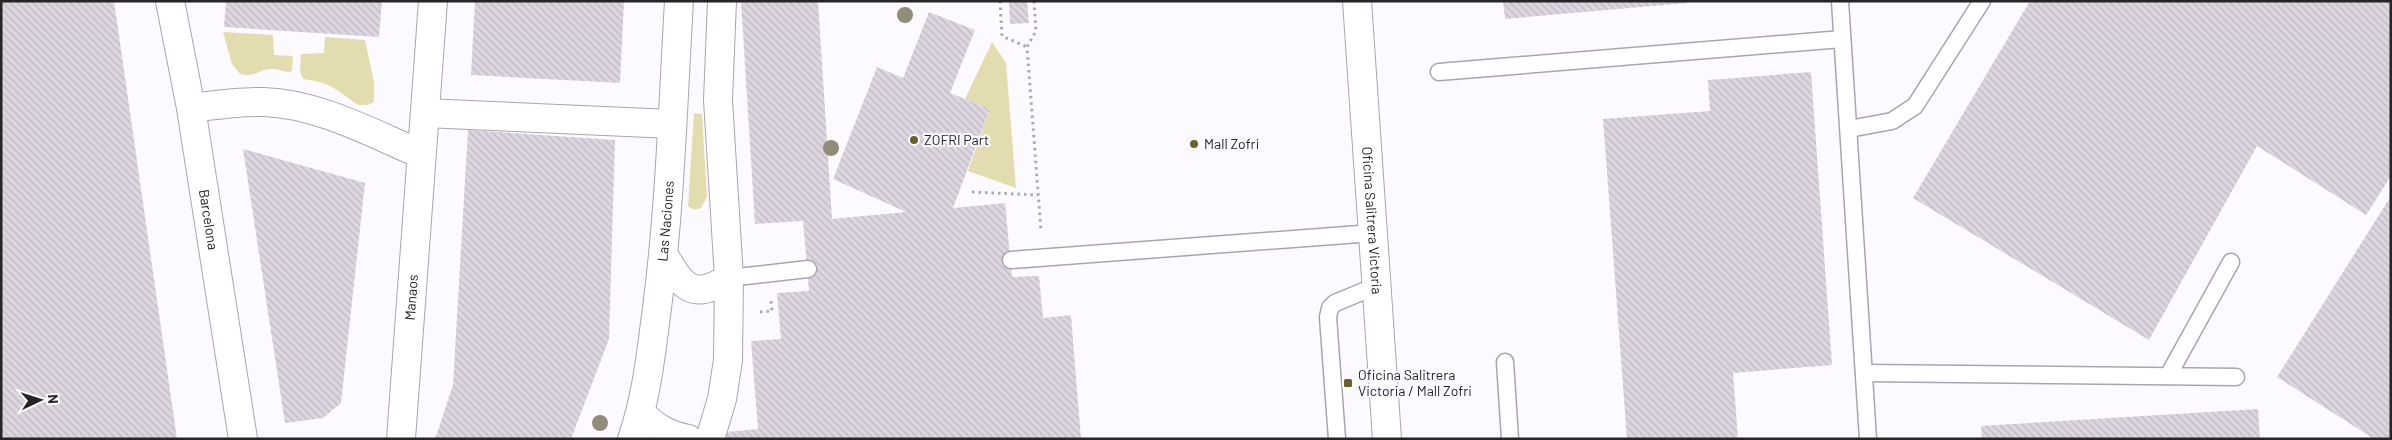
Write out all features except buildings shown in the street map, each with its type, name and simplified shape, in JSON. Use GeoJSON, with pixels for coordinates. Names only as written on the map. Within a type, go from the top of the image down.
{"type":"FeatureCollection","features":[{"type":"Feature","properties":{"kind":"street","name":"Barcelona"},"geometry":{"type":"LineString","coordinates":[[170,1],[191,108],[242,439]]}},
{"type":"Feature","properties":{"kind":"street","name":"Manaos"},"geometry":{"type":"LineString","coordinates":[[400,439],[433,1]]}},
{"type":"Feature","properties":{"kind":"street","name":"Las Naciones"},"geometry":{"type":"LineString","coordinates":[[632,439],[641,413],[650,366],[664,255],[679,1]]}},
{"type":"Feature","properties":{"kind":"street"},"geometry":{"type":"LineString","coordinates":[[641,413],[655,427],[672,436],[701,438],[722,399],[728,360],[729,278],[718,100],[722,1]]}},
{"type":"Feature","properties":{"kind":"street","name":"Oficina Salitrera Victoria"},"geometry":{"type":"LineString","coordinates":[[1357,1],[1386,439]]}},
{"type":"Feature","properties":{"kind":"street"},"geometry":{"type":"LineString","coordinates":[[191,108],[263,102],[286,104],[311,110],[352,124],[421,154]]}},
{"type":"Feature","properties":{"kind":"street"},"geometry":{"type":"LineString","coordinates":[[425,114],[672,124]]}},
{"type":"Feature","properties":{"kind":"street"},"geometry":{"type":"LineString","coordinates":[[664,255],[674,274],[685,286],[701,291],[715,287],[729,278]]}},
{"type":"Feature","properties":{"kind":"lane"},"geometry":{"type":"LineString","coordinates":[[1840,1],[1868,439]]}},
{"type":"Feature","properties":{"kind":"lane"},"geometry":{"type":"LineString","coordinates":[[1849,130],[1892,120],[1915,106],[1982,1]]}},
{"type":"Feature","properties":{"kind":"lane"},"geometry":{"type":"LineString","coordinates":[[1438,72],[1842,39]]}},
{"type":"Feature","properties":{"kind":"lane"},"geometry":{"type":"LineString","coordinates":[[1010,260],[1372,233]]}},
{"type":"Feature","properties":{"kind":"lane"},"geometry":{"type":"LineString","coordinates":[[2168,376],[2232,262]]}},
{"type":"Feature","properties":{"kind":"lane"},"geometry":{"type":"LineString","coordinates":[[729,278],[808,269]]}},
{"type":"Feature","properties":{"kind":"lane"},"geometry":{"type":"LineString","coordinates":[[1337,439],[1328,317],[1330,308],[1335,303],[1376,286]]}},
{"type":"Feature","properties":{"kind":"lane"},"geometry":{"type":"LineString","coordinates":[[1504,362],[1510,439]]}},
{"type":"Feature","properties":{"kind":"lane"},"geometry":{"type":"LineString","coordinates":[[1864,373],[2236,377]]}},
{"type":"Feature","properties":{"kind":"path"},"geometry":{"type":"LineString","coordinates":[[1000,1],[1002,36],[1027,47]]}},
{"type":"Feature","properties":{"kind":"path"},"geometry":{"type":"LineString","coordinates":[[1034,1],[1036,31],[1027,47],[1042,235]]}},
{"type":"Feature","properties":{"kind":"path"},"geometry":{"type":"LineString","coordinates":[[972,192],[1038,195]]}},
{"type":"Feature","properties":{"kind":"shaded area"},"geometry":{"type":"Polygon","coordinates":[[[223,32],[273,35],[274,55],[293,56],[292,71],[272,69],[249,75],[240,74],[232,64],[223,32]]]}},
{"type":"Feature","properties":{"kind":"shaded area"},"geometry":{"type":"Polygon","coordinates":[[[325,37],[365,40],[374,82],[374,102],[368,105],[358,105],[327,85],[303,79],[300,71],[301,54],[324,53],[325,37]]]}},
{"type":"Feature","properties":{"kind":"shaded area"},"geometry":{"type":"Polygon","coordinates":[[[992,42],[1006,63],[1016,188],[968,171],[990,109],[965,99],[992,42]]]}},
{"type":"Feature","properties":{"kind":"shaded area"},"geometry":{"type":"Polygon","coordinates":[[[694,113],[702,114],[707,197],[701,208],[694,210],[688,206],[694,113]]]}},
{"type":"Feature","properties":{"kind":"place","name":"ZOFRI Part"},"geometry":{"type":"Point","coordinates":[914,140]}},
{"type":"Feature","properties":{"kind":"place","name":"Mall Zofri"},"geometry":{"type":"Point","coordinates":[1194,144]}},
{"type":"Feature","properties":{"kind":"place","name":"Oficina Salitrera Victoria / Mall Zofri"},"geometry":{"type":"Point","coordinates":[1348,383]}}]}
